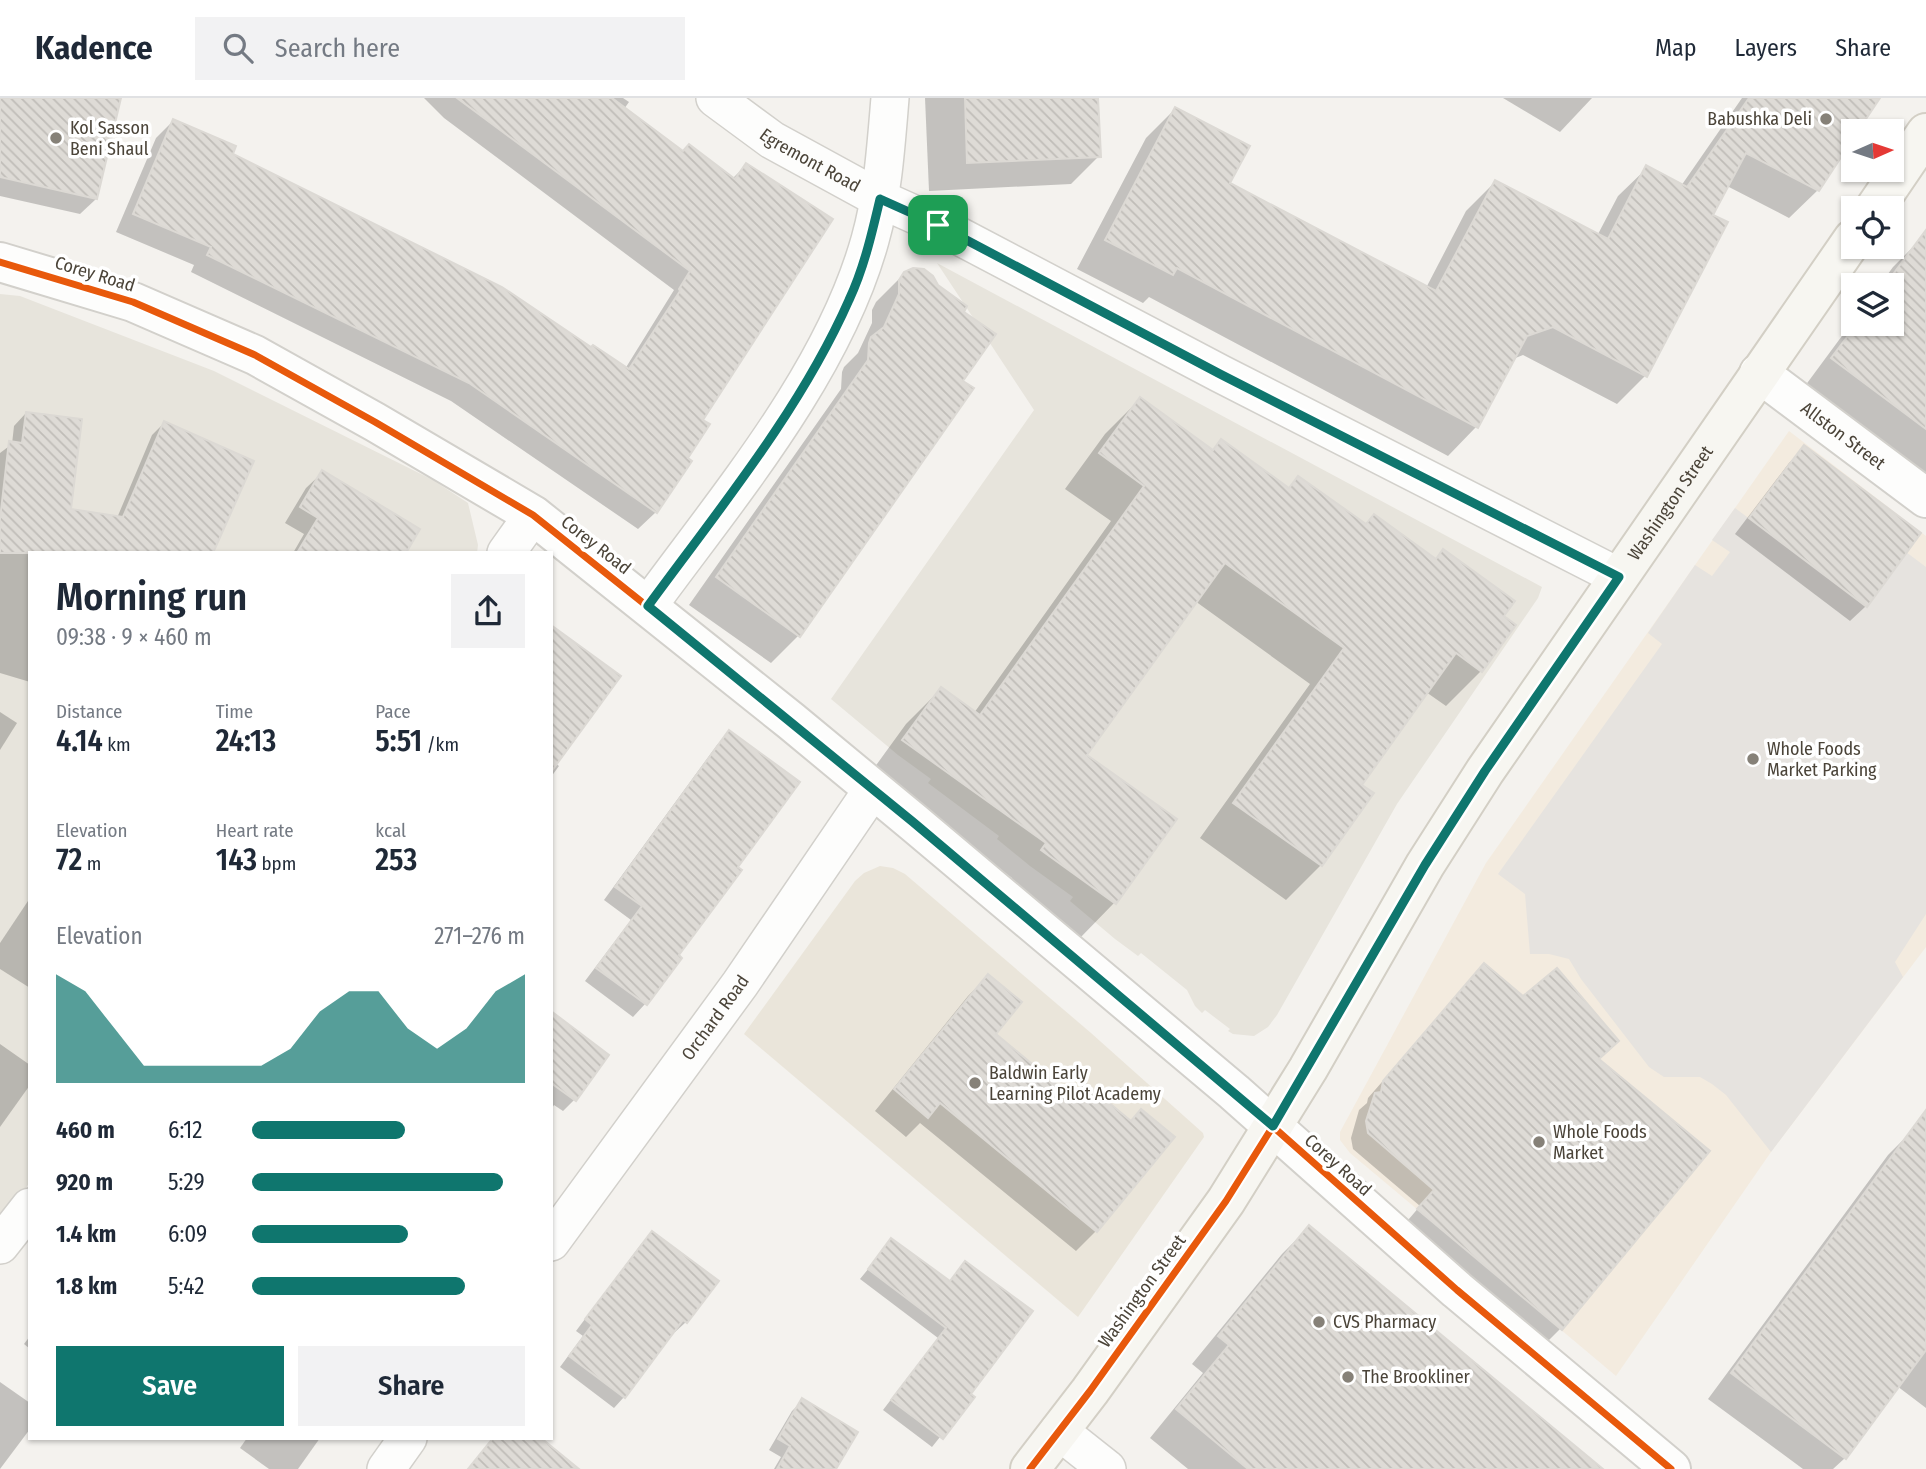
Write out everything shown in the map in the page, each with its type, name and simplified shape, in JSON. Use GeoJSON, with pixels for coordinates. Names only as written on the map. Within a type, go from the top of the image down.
{"type":"FeatureCollection","features":[{"type":"Feature","properties":{"kind":"main road"},"geometry":{"type":"LineString","coordinates":[[1883,196],[1926,133]]}},
{"type":"Feature","properties":{"kind":"main road","name":"Washington Street"},"geometry":{"type":"LineString","coordinates":[[1030,1469],[1090,1391],[1226,1201],[1437,846],[1485,771],[1841,256]]}},
{"type":"Feature","properties":{"kind":"street","name":"Egremont Road"},"geometry":{"type":"LineString","coordinates":[[715,98],[772,140],[880,199],[938,225],[1220,374],[1619,577]]}},
{"type":"Feature","properties":{"kind":"street"},"geometry":{"type":"LineString","coordinates":[[648,606],[740,481],[803,386],[832,335],[859,274],[880,199],[890,98]]}},
{"type":"Feature","properties":{"kind":"street","name":"Corey Road"},"geometry":{"type":"LineString","coordinates":[[0,262],[133,302],[255,355],[376,422],[533,515],[873,789],[1273,1126],[1457,1290],[1671,1469]]}},
{"type":"Feature","properties":{"kind":"street","name":"Allston Street"},"geometry":{"type":"LineString","coordinates":[[1759,373],[1926,498]]}},
{"type":"Feature","properties":{"kind":"street"},"geometry":{"type":"LineString","coordinates":[[507,551],[533,515]]}},
{"type":"Feature","properties":{"kind":"street","name":"Orchard Road"},"geometry":{"type":"LineString","coordinates":[[553,1239],[740,984],[873,789]]}},
{"type":"Feature","properties":{"kind":"street"},"geometry":{"type":"LineString","coordinates":[[0,1245],[28,1210]]}},
{"type":"Feature","properties":{"kind":"street"},"geometry":{"type":"LineString","coordinates":[[1059,1431],[1107,1469]]}},
{"type":"Feature","properties":{"kind":"street"},"geometry":{"type":"LineString","coordinates":[[386,1469],[407,1440]]}},
{"type":"Feature","properties":{"kind":"shaded area"},"geometry":{"type":"Polygon","coordinates":[[[937,263],[1542,587],[1538,598],[1397,804],[1277,1015],[1268,1027],[1254,1036],[1233,1034],[1205,1010],[1202,1013],[1187,990],[1141,953],[1138,956],[1115,939],[1070,901],[1073,897],[997,839],[999,836],[928,783],[931,779],[831,699],[1034,410],[937,263]]]}},
{"type":"Feature","properties":{"kind":"shaded area"},"geometry":{"type":"Polygon","coordinates":[[[0,294],[20,296],[214,371],[433,480],[468,503],[478,545],[477,551],[28,551],[28,1185],[0,1224],[0,294]]]}},
{"type":"Feature","properties":{"kind":"shaded area"},"geometry":{"type":"Polygon","coordinates":[[[1789,431],[1926,536],[1926,947],[1771,1152],[1616,1376],[1350,1153],[1340,1140],[1340,1132],[1486,863],[1789,431]]]}},
{"type":"Feature","properties":{"kind":"shaded area","name":"Whole Foods Market Parking"},"geometry":{"type":"Polygon","coordinates":[[[1735,508],[1867,606],[1906,552],[1926,567],[1926,914],[1895,962],[1903,977],[1771,1152],[1726,1095],[1712,1084],[1700,1077],[1664,1077],[1649,1067],[1581,979],[1569,959],[1549,954],[1530,954],[1525,894],[1498,874],[1662,644],[1648,633],[1695,565],[1712,576],[1730,552],[1712,540],[1735,508]]]}},
{"type":"Feature","properties":{"kind":"shaded area","name":"Baldwin Early Learning Pilot Academy"},"geometry":{"type":"Polygon","coordinates":[[[880,866],[905,874],[1203,1133],[1204,1137],[1078,1317],[744,1034],[855,881],[864,873],[880,866]]]}},
{"type":"Feature","properties":{"kind":"building","name":"Kol Sasson Beni Shaul"},"geometry":{"type":"Polygon","coordinates":[[[0,98],[121,98],[97,199],[0,177],[0,98]]]}},
{"type":"Feature","properties":{"kind":"building"},"geometry":{"type":"Polygon","coordinates":[[[457,98],[612,98],[683,151],[689,144],[735,179],[746,163],[833,219],[703,420],[710,424],[688,458],[692,461],[657,513],[469,383],[207,255],[211,247],[133,214],[173,119],[236,146],[233,154],[502,287],[591,347],[593,345],[629,369],[690,271],[457,98]]]}},
{"type":"Feature","properties":{"kind":"building"},"geometry":{"type":"Polygon","coordinates":[[[965,98],[1098,98],[1101,157],[967,163],[965,98]]]}},
{"type":"Feature","properties":{"kind":"building"},"geometry":{"type":"Polygon","coordinates":[[[1749,98],[1880,98],[1866,119],[1841,119],[1841,157],[1819,191],[1746,153],[1713,215],[1728,222],[1647,377],[1553,327],[1527,336],[1478,428],[1177,268],[1173,275],[1105,240],[1175,107],[1250,146],[1230,183],[1436,291],[1495,180],[1608,239],[1646,165],[1687,187],[1749,98]]]}},
{"type":"Feature","properties":{"kind":"building"},"geometry":{"type":"Polygon","coordinates":[[[1926,230],[1926,429],[1831,358],[1848,336],[1904,336],[1904,273],[1894,273],[1926,230]]]}},
{"type":"Feature","properties":{"kind":"building"},"geometry":{"type":"Polygon","coordinates":[[[913,268],[924,269],[933,276],[938,285],[967,306],[964,312],[996,334],[963,381],[974,388],[800,637],[716,577],[868,360],[871,337],[884,327],[899,294],[899,280],[904,272],[913,268]]]}},
{"type":"Feature","properties":{"kind":"building"},"geometry":{"type":"Polygon","coordinates":[[[1140,397],[1213,450],[1221,439],[1289,488],[1298,476],[1366,524],[1374,514],[1436,559],[1443,549],[1515,601],[1504,616],[1516,625],[1482,672],[1456,653],[1362,785],[1374,793],[1322,866],[1233,803],[1344,648],[1225,563],[1087,755],[1177,819],[1116,904],[1041,850],[1046,843],[902,740],[941,687],[980,715],[1144,486],[1099,453],[1140,397]]]}},
{"type":"Feature","properties":{"kind":"building"},"geometry":{"type":"Polygon","coordinates":[[[26,412],[82,419],[71,509],[123,517],[164,421],[254,461],[214,551],[0,553],[0,519],[9,441],[22,443],[26,412]]]}},
{"type":"Feature","properties":{"kind":"building"},"geometry":{"type":"Polygon","coordinates":[[[1804,445],[1921,533],[1867,607],[1749,518],[1804,445]]]}},
{"type":"Feature","properties":{"kind":"building"},"geometry":{"type":"Polygon","coordinates":[[[322,470],[420,529],[407,551],[298,551],[318,518],[300,507],[322,470]]]}},
{"type":"Feature","properties":{"kind":"building"},"geometry":{"type":"Polygon","coordinates":[[[553,626],[621,676],[553,769],[553,626]]]}},
{"type":"Feature","properties":{"kind":"building"},"geometry":{"type":"Polygon","coordinates":[[[729,730],[800,782],[738,867],[742,870],[679,955],[682,958],[647,1005],[596,968],[642,906],[615,887],[729,730]]]}},
{"type":"Feature","properties":{"kind":"building","name":"Whole Foods Market"},"geometry":{"type":"Polygon","coordinates":[[[1484,963],[1523,996],[1557,968],[1619,1041],[1599,1059],[1710,1151],[1562,1330],[1417,1209],[1434,1190],[1368,1133],[1366,1121],[1375,1093],[1381,1092],[1383,1081],[1484,963]]]}},
{"type":"Feature","properties":{"kind":"building"},"geometry":{"type":"Polygon","coordinates":[[[988,974],[1022,1002],[996,1034],[1073,1098],[1085,1083],[1131,1121],[1141,1109],[1175,1137],[1097,1232],[940,1103],[928,1118],[894,1089],[988,974]]]}},
{"type":"Feature","properties":{"kind":"building"},"geometry":{"type":"Polygon","coordinates":[[[553,1013],[609,1055],[576,1101],[553,1084],[553,1013]]]}},
{"type":"Feature","properties":{"kind":"building"},"geometry":{"type":"Polygon","coordinates":[[[1926,1110],[1926,1350],[1846,1459],[1731,1373],[1926,1110]]]}},
{"type":"Feature","properties":{"kind":"building","name":"The Brookliner"},"geometry":{"type":"Polygon","coordinates":[[[1309,1225],[1603,1469],[1248,1469],[1176,1409],[1229,1345],[1218,1336],[1309,1225]]]}},
{"type":"Feature","properties":{"kind":"building"},"geometry":{"type":"Polygon","coordinates":[[[652,1231],[719,1281],[687,1323],[683,1320],[625,1398],[569,1356],[592,1325],[585,1319],[652,1231]]]}},
{"type":"Feature","properties":{"kind":"building"},"geometry":{"type":"Polygon","coordinates":[[[891,1238],[950,1281],[965,1261],[1033,1311],[971,1394],[975,1397],[943,1439],[891,1400],[946,1328],[868,1269],[891,1238]]]}},
{"type":"Feature","properties":{"kind":"building"},"geometry":{"type":"Polygon","coordinates":[[[802,1398],[858,1432],[836,1469],[777,1469],[790,1446],[778,1439],[802,1398]]]}},
{"type":"Feature","properties":{"kind":"building"},"geometry":{"type":"Polygon","coordinates":[[[491,1440],[543,1440],[579,1469],[468,1469],[491,1440]]]}},
{"type":"Feature","properties":{"kind":"cycle path"},"geometry":{"type":"LineString","coordinates":[[0,262],[133,302],[255,355],[533,515],[913,822],[1234,1092],[1457,1290],[1671,1469]]}},
{"type":"Feature","properties":{"kind":"cycle path"},"geometry":{"type":"LineString","coordinates":[[1030,1469],[1090,1391],[1226,1201],[1273,1126]]}},
{"type":"Feature","properties":{"kind":"place","name":"Babushka Deli"},"geometry":{"type":"Point","coordinates":[1826,119]}},
{"type":"Feature","properties":{"kind":"place","name":"Kol Sasson Beni Shaul"},"geometry":{"type":"Point","coordinates":[56,138]}},
{"type":"Feature","properties":{"kind":"place","name":"Whole Foods Market Parking"},"geometry":{"type":"Point","coordinates":[1753,759]}},
{"type":"Feature","properties":{"kind":"place","name":"Baldwin Early Learning Pilot Academy"},"geometry":{"type":"Point","coordinates":[975,1083]}},
{"type":"Feature","properties":{"kind":"place","name":"Whole Foods Market"},"geometry":{"type":"Point","coordinates":[1539,1142]}},
{"type":"Feature","properties":{"kind":"place","name":"CVS Pharmacy"},"geometry":{"type":"Point","coordinates":[1319,1322]}},
{"type":"Feature","properties":{"kind":"place","name":"The Brookliner"},"geometry":{"type":"Point","coordinates":[1348,1377]}},
{"type":"Feature","properties":{"kind":"route"},"geometry":{"type":"LineString","coordinates":[[880,199],[938,225],[1220,374],[1619,577],[1485,771],[1425,865],[1273,1126],[913,822],[648,606],[740,481],[803,386],[849,300],[871,237],[880,199]]}}]}
